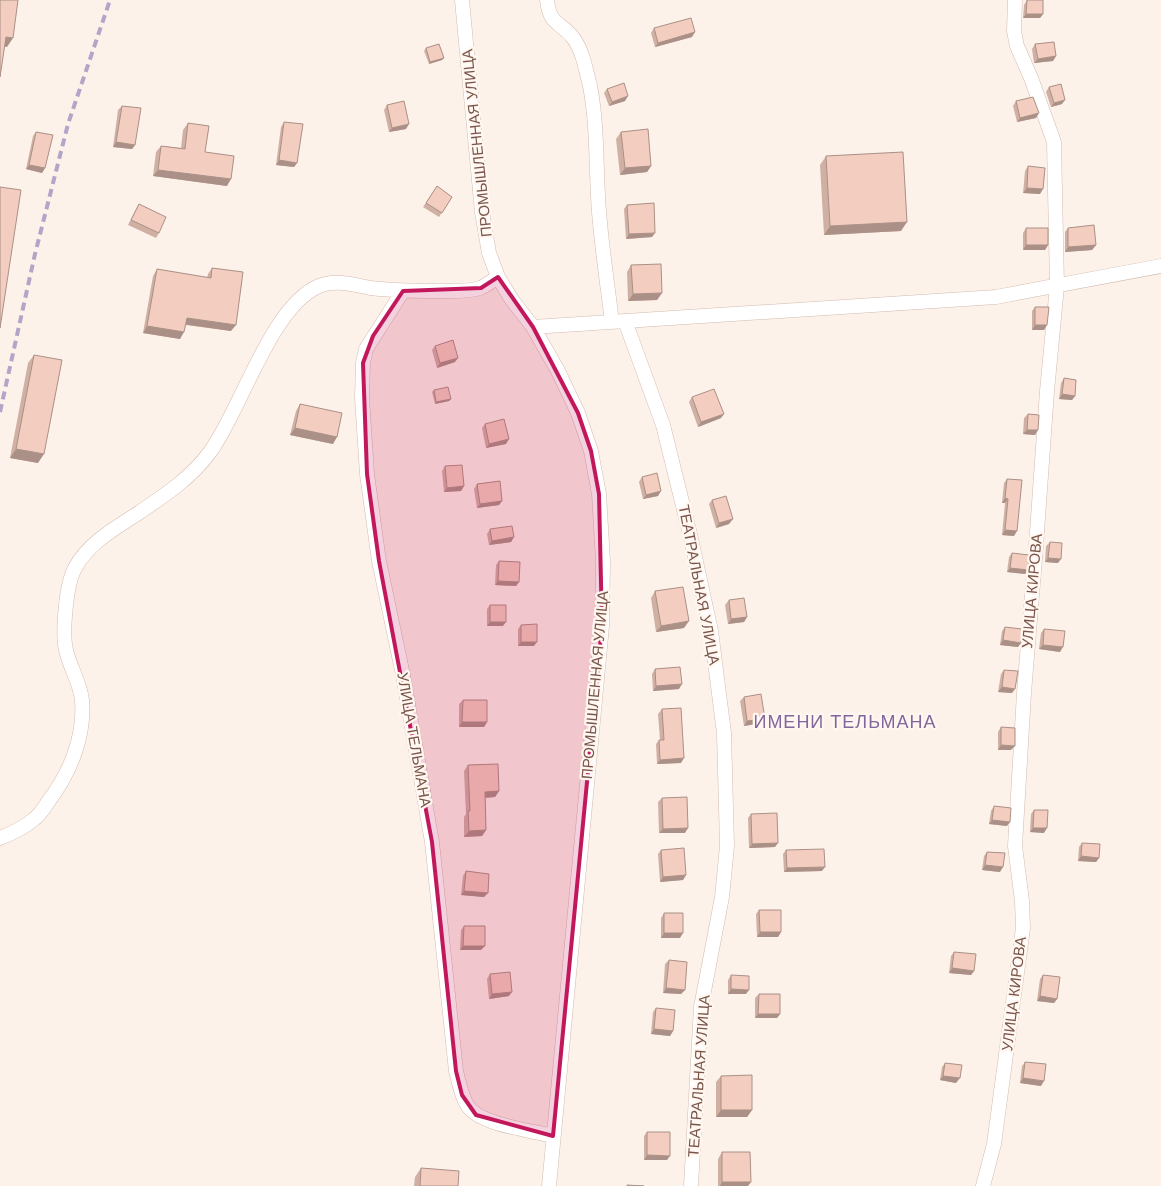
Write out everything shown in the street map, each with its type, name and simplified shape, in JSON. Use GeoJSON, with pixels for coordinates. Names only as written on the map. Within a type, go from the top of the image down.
{"type":"FeatureCollection","features":[{"type":"Feature","properties":{"kind":"street","name":"ПРОМЫШЛЕННАЯ УЛИЦА"},"geometry":{"type":"LineString","coordinates":[[462,0],[482,212],[489,252],[498,277],[512,300],[533,326],[558,371],[578,413],[591,451],[599,494],[603,560],[602,626],[549,1186]]}},
{"type":"Feature","properties":{"kind":"street","name":"ТЕАТРАЛЬНАЯ УЛИЦА"},"geometry":{"type":"LineString","coordinates":[[546,0],[552,19],[575,39],[581,53],[590,87],[596,139],[598,198],[618,321],[663,426],[690,534],[711,631],[724,733],[728,846],[722,897],[701,1007],[691,1186]]}},
{"type":"Feature","properties":{"kind":"street","name":"УЛИЦА КИРОВА"},"geometry":{"type":"LineString","coordinates":[[983,1186],[994,1144],[1008,1050],[1022,928],[1022,901],[1015,846],[1024,693],[1057,286],[1054,142],[1031,78],[1017,46],[1014,31],[1014,0]]}},
{"type":"Feature","properties":{"kind":"street"},"geometry":{"type":"LineString","coordinates":[[533,326],[996,297],[1161,266]]}},
{"type":"Feature","properties":{"kind":"street"},"geometry":{"type":"LineString","coordinates":[[0,838],[20,830],[36,818],[54,794],[72,761],[78,741],[82,701],[79,684],[66,650],[65,619],[67,590],[74,570],[83,555],[104,535],[148,507],[184,480],[199,466],[222,435],[275,331],[293,306],[308,292],[320,285],[334,282],[402,292],[461,291],[480,288],[498,277]]}},
{"type":"Feature","properties":{"kind":"street","name":"УЛИЦА ТЕЛЬМАНА"},"geometry":{"type":"LineString","coordinates":[[402,292],[366,349],[363,363],[362,398],[368,474],[379,560],[403,675],[432,842],[456,1071],[467,1105],[476,1115],[502,1124],[553,1136]]}},
{"type":"Feature","properties":{"kind":"highlighted area"},"geometry":{"type":"Polygon","coordinates":[[[498,277],[533,327],[578,413],[591,451],[599,494],[602,626],[553,1136],[476,1115],[462,1095],[456,1071],[432,842],[379,561],[367,474],[363,363],[373,336],[403,291],[481,288],[498,277]]]}},
{"type":"Feature","properties":{"kind":"building"},"geometry":{"type":"Polygon","coordinates":[[[0,0],[18,0],[13,38],[6,37],[0,77],[0,0]]]}},
{"type":"Feature","properties":{"kind":"building"},"geometry":{"type":"Polygon","coordinates":[[[1027,0],[1043,0],[1043,14],[1026,14],[1027,0]]]}},
{"type":"Feature","properties":{"kind":"building"},"geometry":{"type":"Polygon","coordinates":[[[691,18],[695,32],[658,43],[654,28],[691,18]]]}},
{"type":"Feature","properties":{"kind":"building"},"geometry":{"type":"Polygon","coordinates":[[[1054,42],[1056,56],[1038,59],[1035,44],[1054,42]]]}},
{"type":"Feature","properties":{"kind":"building"},"geometry":{"type":"Polygon","coordinates":[[[439,44],[444,58],[430,62],[426,48],[439,44]]]}},
{"type":"Feature","properties":{"kind":"building"},"geometry":{"type":"Polygon","coordinates":[[[624,83],[628,96],[612,102],[607,89],[624,83]]]}},
{"type":"Feature","properties":{"kind":"building"},"geometry":{"type":"Polygon","coordinates":[[[1061,84],[1065,100],[1054,103],[1049,87],[1061,84]]]}},
{"type":"Feature","properties":{"kind":"building"},"geometry":{"type":"Polygon","coordinates":[[[1033,97],[1039,113],[1020,118],[1016,101],[1033,97]]]}},
{"type":"Feature","properties":{"kind":"building"},"geometry":{"type":"Polygon","coordinates":[[[404,101],[409,124],[392,128],[387,105],[404,101]]]}},
{"type":"Feature","properties":{"kind":"building"},"geometry":{"type":"Polygon","coordinates":[[[122,106],[141,108],[135,145],[116,142],[122,106]]]}},
{"type":"Feature","properties":{"kind":"building"},"geometry":{"type":"Polygon","coordinates":[[[284,122],[303,124],[297,163],[279,160],[284,122]]]}},
{"type":"Feature","properties":{"kind":"building"},"geometry":{"type":"Polygon","coordinates":[[[188,123],[209,126],[205,152],[234,156],[231,179],[158,170],[161,146],[185,149],[188,123]]]}},
{"type":"Feature","properties":{"kind":"building"},"geometry":{"type":"Polygon","coordinates":[[[648,129],[651,166],[625,168],[621,132],[648,129]]]}},
{"type":"Feature","properties":{"kind":"building"},"geometry":{"type":"Polygon","coordinates":[[[36,132],[53,135],[45,168],[29,165],[36,132]]]}},
{"type":"Feature","properties":{"kind":"building"},"geometry":{"type":"Polygon","coordinates":[[[903,152],[907,222],[830,226],[826,156],[903,152]]]}},
{"type":"Feature","properties":{"kind":"building"},"geometry":{"type":"Polygon","coordinates":[[[1028,166],[1045,168],[1043,189],[1027,188],[1028,166]]]}},
{"type":"Feature","properties":{"kind":"building"},"geometry":{"type":"Polygon","coordinates":[[[437,186],[452,197],[442,213],[426,203],[437,186]]]}},
{"type":"Feature","properties":{"kind":"building"},"geometry":{"type":"Polygon","coordinates":[[[0,187],[21,190],[0,328],[0,187]]]}},
{"type":"Feature","properties":{"kind":"building"},"geometry":{"type":"Polygon","coordinates":[[[654,203],[655,233],[629,234],[627,205],[654,203]]]}},
{"type":"Feature","properties":{"kind":"building"},"geometry":{"type":"Polygon","coordinates":[[[139,204],[166,217],[159,233],[131,220],[139,204]]]}},
{"type":"Feature","properties":{"kind":"building"},"geometry":{"type":"Polygon","coordinates":[[[1094,225],[1096,245],[1068,247],[1068,228],[1094,225]]]}},
{"type":"Feature","properties":{"kind":"building"},"geometry":{"type":"Polygon","coordinates":[[[1026,228],[1048,228],[1048,245],[1026,245],[1026,228]]]}},
{"type":"Feature","properties":{"kind":"building"},"geometry":{"type":"Polygon","coordinates":[[[661,264],[662,293],[633,294],[631,265],[661,264]]]}},
{"type":"Feature","properties":{"kind":"building"},"geometry":{"type":"Polygon","coordinates":[[[212,268],[243,272],[236,325],[187,318],[184,332],[147,326],[157,269],[211,278],[212,268]]]}},
{"type":"Feature","properties":{"kind":"building"},"geometry":{"type":"Polygon","coordinates":[[[1035,307],[1049,307],[1047,325],[1035,325],[1035,307]]]}},
{"type":"Feature","properties":{"kind":"building"},"geometry":{"type":"Polygon","coordinates":[[[453,340],[458,358],[440,363],[435,346],[453,340]]]}},
{"type":"Feature","properties":{"kind":"building"},"geometry":{"type":"Polygon","coordinates":[[[34,355],[62,360],[44,454],[16,449],[34,355]]]}},
{"type":"Feature","properties":{"kind":"building"},"geometry":{"type":"Polygon","coordinates":[[[1064,378],[1076,380],[1075,396],[1062,394],[1064,378]]]}},
{"type":"Feature","properties":{"kind":"building"},"geometry":{"type":"Polygon","coordinates":[[[448,387],[451,399],[436,402],[434,390],[448,387]]]}},
{"type":"Feature","properties":{"kind":"building"},"geometry":{"type":"Polygon","coordinates":[[[714,389],[724,414],[701,422],[692,397],[714,389]]]}},
{"type":"Feature","properties":{"kind":"building"},"geometry":{"type":"Polygon","coordinates":[[[300,404],[342,413],[337,437],[295,428],[300,404]]]}},
{"type":"Feature","properties":{"kind":"building"},"geometry":{"type":"Polygon","coordinates":[[[1028,414],[1039,415],[1038,430],[1027,430],[1028,414]]]}},
{"type":"Feature","properties":{"kind":"building"},"geometry":{"type":"Polygon","coordinates":[[[504,419],[509,439],[489,444],[485,424],[504,419]]]}},
{"type":"Feature","properties":{"kind":"building"},"geometry":{"type":"Polygon","coordinates":[[[462,465],[464,486],[447,488],[445,466],[462,465]]]}},
{"type":"Feature","properties":{"kind":"building"},"geometry":{"type":"Polygon","coordinates":[[[657,473],[661,491],[646,495],[642,477],[657,473]]]}},
{"type":"Feature","properties":{"kind":"building"},"geometry":{"type":"Polygon","coordinates":[[[1007,479],[1022,480],[1017,531],[1005,530],[1008,499],[1005,498],[1007,479]]]}},
{"type":"Feature","properties":{"kind":"building"},"geometry":{"type":"Polygon","coordinates":[[[500,481],[502,501],[480,504],[477,484],[500,481]]]}},
{"type":"Feature","properties":{"kind":"building"},"geometry":{"type":"Polygon","coordinates":[[[726,496],[733,519],[719,523],[712,500],[726,496]]]}},
{"type":"Feature","properties":{"kind":"building"},"geometry":{"type":"Polygon","coordinates":[[[512,526],[514,537],[492,541],[490,529],[512,526]]]}},
{"type":"Feature","properties":{"kind":"building"},"geometry":{"type":"Polygon","coordinates":[[[1050,542],[1062,543],[1061,559],[1048,558],[1050,542]]]}},
{"type":"Feature","properties":{"kind":"building"},"geometry":{"type":"Polygon","coordinates":[[[1012,553],[1029,555],[1028,570],[1010,568],[1012,553]]]}},
{"type":"Feature","properties":{"kind":"building"},"geometry":{"type":"Polygon","coordinates":[[[499,561],[520,562],[519,582],[498,581],[499,561]]]}},
{"type":"Feature","properties":{"kind":"building"},"geometry":{"type":"Polygon","coordinates":[[[683,587],[689,621],[661,626],[655,591],[683,587]]]}},
{"type":"Feature","properties":{"kind":"building"},"geometry":{"type":"Polygon","coordinates":[[[744,598],[747,617],[731,619],[729,600],[744,598]]]}},
{"type":"Feature","properties":{"kind":"building"},"geometry":{"type":"Polygon","coordinates":[[[490,605],[506,605],[506,622],[490,622],[490,605]]]}},
{"type":"Feature","properties":{"kind":"building"},"geometry":{"type":"Polygon","coordinates":[[[537,624],[537,642],[521,642],[521,625],[537,624]]]}},
{"type":"Feature","properties":{"kind":"building"},"geometry":{"type":"Polygon","coordinates":[[[1005,627],[1022,629],[1021,643],[1003,640],[1005,627]]]}},
{"type":"Feature","properties":{"kind":"building"},"geometry":{"type":"Polygon","coordinates":[[[1044,629],[1065,631],[1063,647],[1043,645],[1044,629]]]}},
{"type":"Feature","properties":{"kind":"building"},"geometry":{"type":"Polygon","coordinates":[[[680,667],[682,684],[656,686],[655,669],[680,667]]]}},
{"type":"Feature","properties":{"kind":"building"},"geometry":{"type":"Polygon","coordinates":[[[1004,670],[1018,671],[1015,689],[1002,687],[1004,670]]]}},
{"type":"Feature","properties":{"kind":"building"},"geometry":{"type":"Polygon","coordinates":[[[761,694],[765,719],[747,721],[744,697],[761,694]]]}},
{"type":"Feature","properties":{"kind":"building"},"geometry":{"type":"Polygon","coordinates":[[[463,700],[487,700],[487,722],[462,722],[463,700]]]}},
{"type":"Feature","properties":{"kind":"building"},"geometry":{"type":"Polygon","coordinates":[[[681,708],[684,758],[660,760],[659,740],[664,740],[662,709],[681,708]]]}},
{"type":"Feature","properties":{"kind":"building"},"geometry":{"type":"Polygon","coordinates":[[[1001,727],[1015,728],[1015,746],[1001,745],[1001,727]]]}},
{"type":"Feature","properties":{"kind":"building"},"geometry":{"type":"Polygon","coordinates":[[[498,764],[499,791],[485,792],[486,830],[469,831],[468,765],[498,764]]]}},
{"type":"Feature","properties":{"kind":"building"},"geometry":{"type":"Polygon","coordinates":[[[687,797],[688,828],[663,829],[662,798],[687,797]]]}},
{"type":"Feature","properties":{"kind":"building"},"geometry":{"type":"Polygon","coordinates":[[[994,806],[1011,808],[1010,822],[992,820],[994,806]]]}},
{"type":"Feature","properties":{"kind":"building"},"geometry":{"type":"Polygon","coordinates":[[[1034,810],[1048,810],[1047,828],[1033,828],[1034,810]]]}},
{"type":"Feature","properties":{"kind":"building"},"geometry":{"type":"Polygon","coordinates":[[[777,813],[778,843],[752,844],[751,814],[777,813]]]}},
{"type":"Feature","properties":{"kind":"building"},"geometry":{"type":"Polygon","coordinates":[[[1082,843],[1100,844],[1099,858],[1081,856],[1082,843]]]}},
{"type":"Feature","properties":{"kind":"building"},"geometry":{"type":"Polygon","coordinates":[[[684,848],[686,875],[663,877],[661,850],[684,848]]]}},
{"type":"Feature","properties":{"kind":"building"},"geometry":{"type":"Polygon","coordinates":[[[824,849],[825,867],[787,868],[786,850],[824,849]]]}},
{"type":"Feature","properties":{"kind":"building"},"geometry":{"type":"Polygon","coordinates":[[[987,852],[1005,853],[1003,867],[985,865],[987,852]]]}},
{"type":"Feature","properties":{"kind":"building"},"geometry":{"type":"Polygon","coordinates":[[[466,871],[489,874],[488,893],[464,891],[466,871]]]}},
{"type":"Feature","properties":{"kind":"building"},"geometry":{"type":"Polygon","coordinates":[[[759,910],[781,910],[781,932],[760,932],[759,910]]]}},
{"type":"Feature","properties":{"kind":"building"},"geometry":{"type":"Polygon","coordinates":[[[664,913],[683,913],[683,933],[664,933],[664,913]]]}},
{"type":"Feature","properties":{"kind":"building"},"geometry":{"type":"Polygon","coordinates":[[[464,926],[485,926],[485,946],[463,946],[464,926]]]}},
{"type":"Feature","properties":{"kind":"building"},"geometry":{"type":"Polygon","coordinates":[[[954,952],[976,954],[974,971],[952,968],[954,952]]]}},
{"type":"Feature","properties":{"kind":"building"},"geometry":{"type":"Polygon","coordinates":[[[669,960],[687,962],[685,990],[666,988],[669,960]]]}},
{"type":"Feature","properties":{"kind":"building"},"geometry":{"type":"Polygon","coordinates":[[[510,972],[512,992],[492,994],[490,974],[510,972]]]}},
{"type":"Feature","properties":{"kind":"building"},"geometry":{"type":"Polygon","coordinates":[[[731,975],[749,976],[749,990],[731,989],[731,975]]]}},
{"type":"Feature","properties":{"kind":"building"},"geometry":{"type":"Polygon","coordinates":[[[1043,975],[1060,977],[1057,999],[1040,996],[1043,975]]]}},
{"type":"Feature","properties":{"kind":"building"},"geometry":{"type":"Polygon","coordinates":[[[759,994],[780,994],[780,1014],[758,1014],[759,994]]]}},
{"type":"Feature","properties":{"kind":"building"},"geometry":{"type":"Polygon","coordinates":[[[656,1008],[675,1010],[673,1031],[654,1029],[656,1008]]]}},
{"type":"Feature","properties":{"kind":"building"},"geometry":{"type":"Polygon","coordinates":[[[1025,1062],[1046,1064],[1044,1081],[1023,1078],[1025,1062]]]}},
{"type":"Feature","properties":{"kind":"building"},"geometry":{"type":"Polygon","coordinates":[[[945,1063],[962,1065],[960,1078],[943,1076],[945,1063]]]}},
{"type":"Feature","properties":{"kind":"building"},"geometry":{"type":"Polygon","coordinates":[[[752,1075],[752,1110],[721,1110],[721,1076],[752,1075]]]}},
{"type":"Feature","properties":{"kind":"building"},"geometry":{"type":"Polygon","coordinates":[[[647,1132],[670,1132],[670,1156],[647,1155],[647,1132]]]}},
{"type":"Feature","properties":{"kind":"building"},"geometry":{"type":"Polygon","coordinates":[[[722,1152],[750,1152],[751,1182],[722,1182],[722,1152]]]}},
{"type":"Feature","properties":{"kind":"building"},"geometry":{"type":"Polygon","coordinates":[[[421,1168],[459,1171],[458,1186],[420,1186],[421,1168]]]}},
{"type":"Feature","properties":{"kind":"railway"},"geometry":{"type":"LineString","coordinates":[[0,412],[35,254],[68,124],[110,0]]}},
{"type":"Feature","properties":{"kind":"district","name":"ИМЕНИ ТЕЛЬМАНА"},"geometry":{"type":"Point","coordinates":[845,722]}}]}
